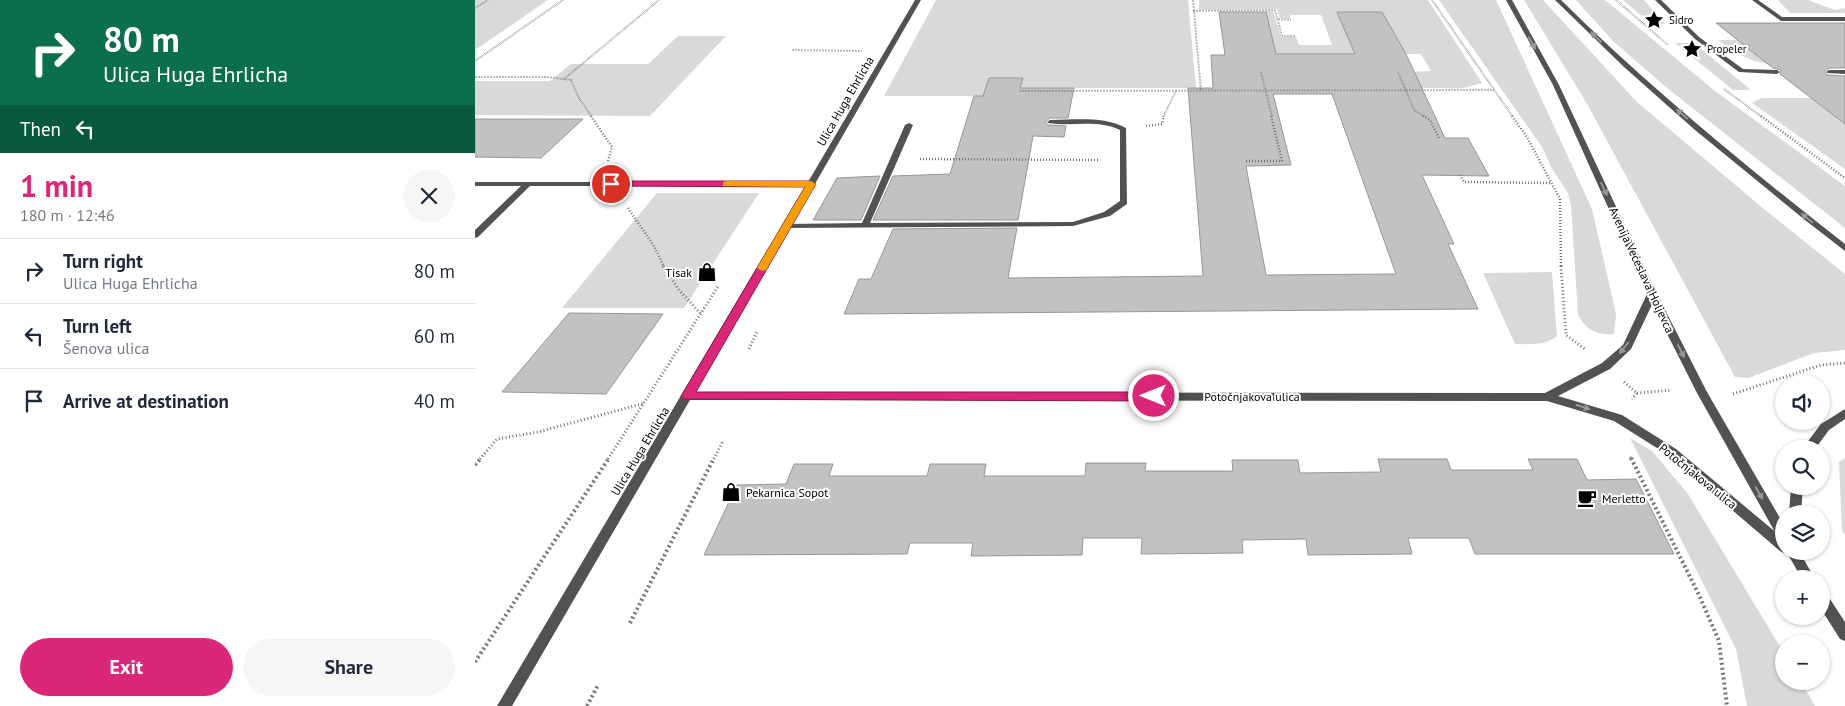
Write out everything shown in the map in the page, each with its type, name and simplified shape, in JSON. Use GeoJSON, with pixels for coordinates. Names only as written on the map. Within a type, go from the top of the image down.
{"type":"FeatureCollection","features":[{"type":"Feature","properties":{"kind":"street","name":"Ulica Huga Ehrlicha"},"geometry":{"type":"LineString","coordinates":[[504,706],[918,0]]}},
{"type":"Feature","properties":{"kind":"street","name":"Avenija Većeslava Holjevca"},"geometry":{"type":"LineString","coordinates":[[1509,0],[1556,85],[1652,294],[1702,393],[1775,521]]}},
{"type":"Feature","properties":{"kind":"street"},"geometry":{"type":"LineString","coordinates":[[1558,0],[1609,50],[1669,103],[1845,248]]}},
{"type":"Feature","properties":{"kind":"street"},"geometry":{"type":"LineString","coordinates":[[1658,0],[1697,38],[1741,71],[1777,72]]}},
{"type":"Feature","properties":{"kind":"street"},"geometry":{"type":"LineString","coordinates":[[1755,0],[1781,19],[1845,19]]}},
{"type":"Feature","properties":{"kind":"street"},"geometry":{"type":"LineString","coordinates":[[1829,72],[1845,72]]}},
{"type":"Feature","properties":{"kind":"street"},"geometry":{"type":"LineString","coordinates":[[786,226],[1073,224],[1107,214],[1124,202],[1124,129],[1118,125],[1106,123],[1050,122]]}},
{"type":"Feature","properties":{"kind":"street"},"geometry":{"type":"LineString","coordinates":[[865,226],[909,125]]}},
{"type":"Feature","properties":{"kind":"street"},"geometry":{"type":"LineString","coordinates":[[475,184],[811,184]]}},
{"type":"Feature","properties":{"kind":"street"},"geometry":{"type":"LineString","coordinates":[[475,235],[528,184]]}},
{"type":"Feature","properties":{"kind":"street","name":"Potočnjakova ulica"},"geometry":{"type":"LineString","coordinates":[[1547,397],[1606,366],[1627,347],[1652,294]]}},
{"type":"Feature","properties":{"kind":"street","name":"Potočnjakova ulica"},"geometry":{"type":"LineString","coordinates":[[687,396],[1547,397],[1618,418],[1672,452],[1775,539]]}},
{"type":"Feature","properties":{"kind":"street"},"geometry":{"type":"LineString","coordinates":[[1815,440],[1825,427],[1845,413]]}},
{"type":"Feature","properties":{"kind":"street"},"geometry":{"type":"LineString","coordinates":[[1830,612],[1845,634]]}},
{"type":"Feature","properties":{"kind":"path"},"geometry":{"type":"LineString","coordinates":[[475,8],[488,0]]}},
{"type":"Feature","properties":{"kind":"path"},"geometry":{"type":"LineString","coordinates":[[475,61],[563,0]]}},
{"type":"Feature","properties":{"kind":"path"},"geometry":{"type":"LineString","coordinates":[[564,80],[659,0]]}},
{"type":"Feature","properties":{"kind":"path"},"geometry":{"type":"LineString","coordinates":[[1193,0],[1201,91]]}},
{"type":"Feature","properties":{"kind":"path"},"geometry":{"type":"LineString","coordinates":[[1432,0],[1528,139],[1560,199],[1561,288],[1566,335],[1588,352]]}},
{"type":"Feature","properties":{"kind":"path"},"geometry":{"type":"LineString","coordinates":[[1193,11],[1275,10],[1282,36],[1296,36]]}},
{"type":"Feature","properties":{"kind":"path"},"geometry":{"type":"LineString","coordinates":[[1278,19],[1291,20]]}},
{"type":"Feature","properties":{"kind":"path"},"geometry":{"type":"LineString","coordinates":[[792,50],[867,51]]}},
{"type":"Feature","properties":{"kind":"path"},"geometry":{"type":"LineString","coordinates":[[1245,161],[1282,161],[1261,72]]}},
{"type":"Feature","properties":{"kind":"path"},"geometry":{"type":"LineString","coordinates":[[1398,72],[1414,110],[1430,120],[1439,138]]}},
{"type":"Feature","properties":{"kind":"path"},"geometry":{"type":"LineString","coordinates":[[475,77],[547,77],[571,80],[581,103],[595,118],[612,147],[608,162],[587,184]]}},
{"type":"Feature","properties":{"kind":"path"},"geometry":{"type":"LineString","coordinates":[[1019,91],[1494,90]]}},
{"type":"Feature","properties":{"kind":"path"},"geometry":{"type":"LineString","coordinates":[[1124,129],[1162,124],[1164,114],[1176,91]]}},
{"type":"Feature","properties":{"kind":"path"},"geometry":{"type":"LineString","coordinates":[[894,159],[1124,160]]}},
{"type":"Feature","properties":{"kind":"path"},"geometry":{"type":"LineString","coordinates":[[1461,176],[1463,182],[1552,183]]}},
{"type":"Feature","properties":{"kind":"path"},"geometry":{"type":"LineString","coordinates":[[623,202],[655,246],[666,272],[679,290],[701,314]]}},
{"type":"Feature","properties":{"kind":"path"},"geometry":{"type":"LineString","coordinates":[[475,662],[720,284]]}},
{"type":"Feature","properties":{"kind":"path"},"geometry":{"type":"LineString","coordinates":[[1737,394],[1821,365],[1845,362]]}},
{"type":"Feature","properties":{"kind":"path"},"geometry":{"type":"LineString","coordinates":[[1618,376],[1637,393]]}},
{"type":"Feature","properties":{"kind":"path"},"geometry":{"type":"LineString","coordinates":[[1627,405],[1637,393],[1667,389]]}},
{"type":"Feature","properties":{"kind":"path"},"geometry":{"type":"LineString","coordinates":[[475,465],[497,438],[538,432],[645,402]]}},
{"type":"Feature","properties":{"kind":"path"},"geometry":{"type":"LineString","coordinates":[[630,623],[723,441]]}},
{"type":"Feature","properties":{"kind":"path"},"geometry":{"type":"LineString","coordinates":[[1629,455],[1699,595],[1719,641],[1727,706]]}},
{"type":"Feature","properties":{"kind":"path"},"geometry":{"type":"LineString","coordinates":[[587,706],[598,685]]}},
{"type":"Feature","properties":{"kind":"shaded area"},"geometry":{"type":"Polygon","coordinates":[[[475,0],[548,0],[475,50],[475,0]]]}},
{"type":"Feature","properties":{"kind":"shaded area"},"geometry":{"type":"Polygon","coordinates":[[[936,0],[1188,0],[1196,88],[1020,88],[1023,78],[989,78],[983,96],[884,96],[936,0]]]}},
{"type":"Feature","properties":{"kind":"shaded area"},"geometry":{"type":"Polygon","coordinates":[[[1199,0],[1428,0],[1482,83],[1463,88],[1411,88],[1403,72],[1431,71],[1421,54],[1404,54],[1382,12],[1338,12],[1356,54],[1276,54],[1265,11],[1273,11],[1281,37],[1296,37],[1299,45],[1332,45],[1321,15],[1290,15],[1291,19],[1280,18],[1277,9],[1199,10],[1199,0]]]}},
{"type":"Feature","properties":{"kind":"shaded area"},"geometry":{"type":"Polygon","coordinates":[[[1439,0],[1496,0],[1592,209],[1616,314],[1614,334],[1597,333],[1584,324],[1578,314],[1571,206],[1568,193],[1551,167],[1542,147],[1439,0]]]}},
{"type":"Feature","properties":{"kind":"shaded area"},"geometry":{"type":"Polygon","coordinates":[[[1524,0],[1543,0],[1637,102],[1764,209],[1845,274],[1845,350],[1814,353],[1748,378],[1735,377],[1586,102],[1524,0]]]}},
{"type":"Feature","properties":{"kind":"shaded area"},"geometry":{"type":"Polygon","coordinates":[[[1576,0],[1605,0],[1715,91],[1845,186],[1845,228],[1667,88],[1613,41],[1576,0]]]}},
{"type":"Feature","properties":{"kind":"shaded area"},"geometry":{"type":"Polygon","coordinates":[[[1623,0],[1644,0],[1665,24],[1652,25],[1623,0]]]}},
{"type":"Feature","properties":{"kind":"shaded area"},"geometry":{"type":"Polygon","coordinates":[[[1778,0],[1808,0],[1835,10],[1845,8],[1845,13],[1790,13],[1778,0]]]}},
{"type":"Feature","properties":{"kind":"shaded area"},"geometry":{"type":"Polygon","coordinates":[[[678,36],[726,36],[650,116],[475,115],[475,81],[550,81],[571,64],[648,64],[678,36]]]}},
{"type":"Feature","properties":{"kind":"shaded area"},"geometry":{"type":"Polygon","coordinates":[[[1718,40],[1737,40],[1768,64],[1754,61],[1741,55],[1718,40]]]}},
{"type":"Feature","properties":{"kind":"shaded area"},"geometry":{"type":"Polygon","coordinates":[[[1675,43],[1694,43],[1751,90],[1733,90],[1675,43]]]}},
{"type":"Feature","properties":{"kind":"shaded area"},"geometry":{"type":"Polygon","coordinates":[[[1761,98],[1811,98],[1824,108],[1845,119],[1845,169],[1752,103],[1761,98]]]}},
{"type":"Feature","properties":{"kind":"shaded area"},"geometry":{"type":"Polygon","coordinates":[[[657,193],[759,193],[684,308],[562,308],[657,193]]]}},
{"type":"Feature","properties":{"kind":"shaded area"},"geometry":{"type":"Polygon","coordinates":[[[1552,272],[1557,336],[1542,343],[1515,344],[1483,273],[1552,272]]]}},
{"type":"Feature","properties":{"kind":"shaded area"},"geometry":{"type":"Polygon","coordinates":[[[1630,438],[1652,451],[1688,494],[1775,638],[1775,690],[1806,690],[1815,706],[1747,706],[1736,649],[1630,438]]]}},
{"type":"Feature","properties":{"kind":"shaded area"},"geometry":{"type":"Polygon","coordinates":[[[1845,458],[1845,535],[1842,531],[1839,462],[1845,458]]]}},
{"type":"Feature","properties":{"kind":"building"},"geometry":{"type":"Polygon","coordinates":[[[1219,12],[1266,12],[1276,54],[1355,54],[1337,12],[1382,12],[1406,54],[1445,138],[1468,138],[1489,176],[1422,175],[1454,244],[1448,244],[1478,309],[844,314],[859,279],[871,279],[893,229],[1017,228],[1008,278],[1203,276],[1188,88],[1213,88],[1211,55],[1225,55],[1219,12]],[[1273,94],[1291,165],[1246,166],[1266,275],[1396,274],[1332,94],[1273,94]]]}},
{"type":"Feature","properties":{"kind":"building"},"geometry":{"type":"Polygon","coordinates":[[[1716,23],[1845,23],[1845,68],[1829,68],[1825,71],[1827,75],[1845,76],[1845,124],[1780,74],[1781,70],[1773,68],[1716,23]]]}},
{"type":"Feature","properties":{"kind":"building"},"geometry":{"type":"Polygon","coordinates":[[[989,78],[1023,78],[1020,88],[1074,88],[1068,118],[1050,118],[1045,122],[1048,125],[1066,126],[1064,137],[1033,136],[1018,220],[873,220],[893,176],[950,174],[974,96],[983,96],[989,78]]]}},
{"type":"Feature","properties":{"kind":"building"},"geometry":{"type":"Polygon","coordinates":[[[475,119],[583,119],[541,158],[475,157],[475,119]]]}},
{"type":"Feature","properties":{"kind":"building"},"geometry":{"type":"Polygon","coordinates":[[[880,176],[861,220],[813,220],[837,178],[880,176]]]}},
{"type":"Feature","properties":{"kind":"building"},"geometry":{"type":"Polygon","coordinates":[[[569,313],[663,314],[606,394],[502,392],[569,313]]]}},
{"type":"Feature","properties":{"kind":"building"},"geometry":{"type":"Polygon","coordinates":[[[1378,459],[1447,459],[1451,470],[1533,470],[1528,459],[1577,459],[1587,480],[1636,479],[1674,554],[1475,554],[1469,538],[1408,538],[1412,554],[1308,555],[1306,539],[1242,540],[1243,553],[1141,554],[1142,538],[1083,538],[1082,555],[971,556],[973,543],[910,543],[907,554],[704,555],[737,485],[786,484],[794,464],[833,464],[829,476],[927,476],[930,464],[986,464],[984,476],[1085,476],[1086,463],[1146,463],[1145,471],[1233,471],[1232,460],[1298,460],[1300,473],[1381,472],[1378,459]]]}},
{"type":"Feature","properties":{"kind":"slow traffic"},"geometry":{"type":"LineString","coordinates":[[726,184],[811,184],[762,268]]}},
{"type":"Feature","properties":{"kind":"place","name":"Sidro"},"geometry":{"type":"Point","coordinates":[1654,20]}},
{"type":"Feature","properties":{"kind":"place","name":"Propeler"},"geometry":{"type":"Point","coordinates":[1692,49]}},
{"type":"Feature","properties":{"kind":"place","name":"Tisak"},"geometry":{"type":"Point","coordinates":[707,272]}},
{"type":"Feature","properties":{"kind":"place","name":"Pekarnica Sopot"},"geometry":{"type":"Point","coordinates":[731,492]}},
{"type":"Feature","properties":{"kind":"place","name":"Merletto"},"geometry":{"type":"Point","coordinates":[1587,498]}},
{"type":"Feature","properties":{"kind":"route"},"geometry":{"type":"LineString","coordinates":[[611,184],[811,184],[687,396],[1154,396]]}}]}
